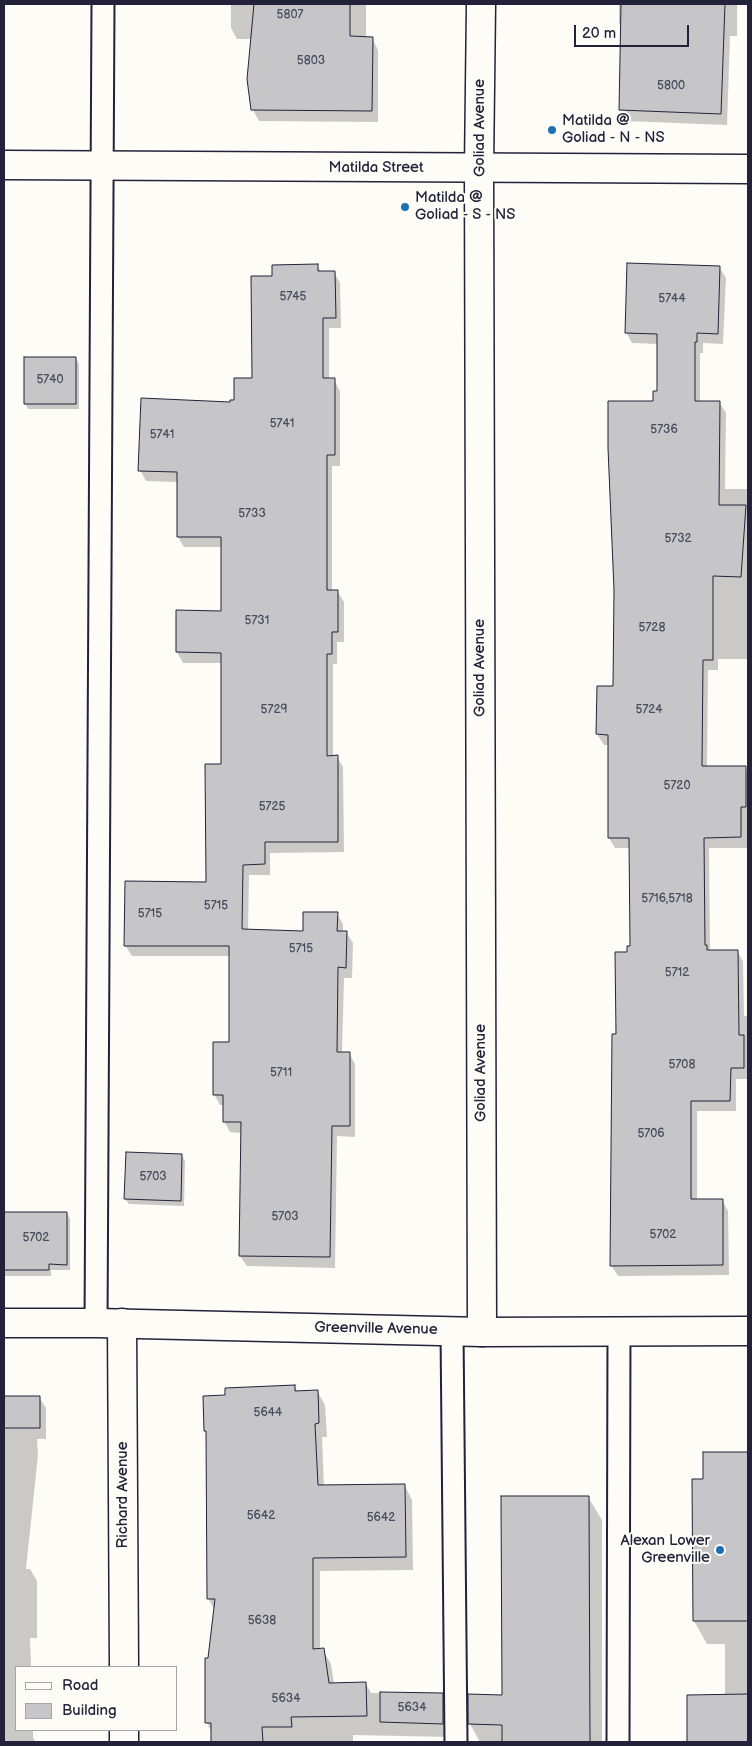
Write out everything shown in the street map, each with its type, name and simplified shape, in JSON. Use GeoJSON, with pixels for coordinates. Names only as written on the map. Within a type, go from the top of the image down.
{"type":"FeatureCollection","features":[{"type":"Feature","properties":{"kind":"street","name":"Goliad Avenue"},"geometry":{"type":"LineString","coordinates":[[481,4],[479,169],[482,1332]]}},
{"type":"Feature","properties":{"kind":"street","name":"Matilda Street"},"geometry":{"type":"LineString","coordinates":[[4,165],[748,169]]}},
{"type":"Feature","properties":{"kind":"street","name":"Greenville Avenue"},"geometry":{"type":"LineString","coordinates":[[4,1323],[109,1323],[482,1332],[748,1330]]}},
{"type":"Feature","properties":{"kind":"street","name":"Richard Avenue"},"geometry":{"type":"LineString","coordinates":[[109,1323],[124,1666]]}},
{"type":"Feature","properties":{"kind":"lane"},"geometry":{"type":"LineString","coordinates":[[103,4],[102,166],[109,1323]]}},
{"type":"Feature","properties":{"kind":"lane"},"geometry":{"type":"LineString","coordinates":[[452,1331],[456,1742]]}},
{"type":"Feature","properties":{"kind":"lane"},"geometry":{"type":"LineString","coordinates":[[618,1331],[618,1742]]}},
{"type":"Feature","properties":{"kind":"building"},"geometry":{"type":"Polygon","coordinates":[[[254,4],[350,4],[350,36],[373,37],[372,111],[251,110],[247,79],[254,4]]]}},
{"type":"Feature","properties":{"kind":"building"},"geometry":{"type":"Polygon","coordinates":[[[621,4],[725,4],[721,114],[619,110],[621,4]]]}},
{"type":"Feature","properties":{"kind":"building"},"geometry":{"type":"Polygon","coordinates":[[[627,263],[720,266],[718,334],[697,333],[697,342],[695,342],[695,401],[720,401],[719,505],[746,505],[741,577],[713,576],[713,660],[703,660],[702,766],[746,766],[746,807],[741,807],[741,837],[704,838],[705,945],[707,945],[707,950],[738,950],[739,1035],[744,1035],[744,1068],[731,1068],[730,1101],[691,1101],[691,1199],[723,1199],[723,1265],[610,1266],[612,1034],[616,1034],[615,952],[627,952],[627,946],[630,946],[629,838],[608,838],[608,735],[596,734],[597,686],[613,686],[614,590],[608,401],[653,401],[653,391],[657,391],[657,334],[625,333],[627,263]]]}},
{"type":"Feature","properties":{"kind":"building"},"geometry":{"type":"Polygon","coordinates":[[[318,264],[318,271],[335,271],[336,318],[323,318],[323,378],[335,378],[335,455],[327,455],[327,590],[338,590],[338,632],[332,632],[332,654],[327,654],[327,756],[338,755],[338,842],[265,842],[265,864],[243,865],[242,929],[303,931],[303,912],[338,912],[337,931],[347,931],[346,968],[338,967],[337,1052],[350,1052],[350,1126],[332,1126],[330,1257],[239,1256],[241,1122],[223,1122],[223,1095],[213,1095],[213,1042],[229,1042],[229,946],[124,946],[125,881],[206,882],[205,764],[221,764],[221,653],[176,652],[176,610],[221,611],[221,537],[177,537],[177,472],[138,471],[141,398],[230,402],[230,400],[234,400],[234,378],[252,378],[251,276],[272,276],[272,265],[318,264]]]}},
{"type":"Feature","properties":{"kind":"building"},"geometry":{"type":"Polygon","coordinates":[[[24,357],[76,357],[76,404],[24,404],[24,357]]]}},
{"type":"Feature","properties":{"kind":"building"},"geometry":{"type":"Polygon","coordinates":[[[126,1152],[182,1154],[181,1201],[124,1199],[126,1152]]]}},
{"type":"Feature","properties":{"kind":"building"},"geometry":{"type":"Polygon","coordinates":[[[4,1212],[67,1212],[67,1265],[49,1264],[49,1270],[4,1270],[4,1212]]]}},
{"type":"Feature","properties":{"kind":"building"},"geometry":{"type":"Polygon","coordinates":[[[295,1385],[295,1391],[318,1390],[319,1423],[315,1424],[318,1485],[405,1484],[406,1557],[313,1558],[313,1649],[324,1648],[329,1683],[366,1682],[367,1716],[291,1717],[292,1727],[262,1727],[263,1742],[211,1742],[211,1723],[205,1723],[205,1658],[208,1658],[215,1599],[207,1599],[206,1431],[204,1431],[203,1396],[225,1395],[225,1388],[295,1385]]]}},
{"type":"Feature","properties":{"kind":"building"},"geometry":{"type":"Polygon","coordinates":[[[4,1396],[40,1396],[40,1428],[4,1428],[4,1396]]]}},
{"type":"Feature","properties":{"kind":"building","name":"Alexan Lower Greenville"},"geometry":{"type":"Polygon","coordinates":[[[703,1452],[748,1452],[748,1621],[693,1621],[692,1479],[703,1479],[703,1452]]]}},
{"type":"Feature","properties":{"kind":"building"},"geometry":{"type":"Polygon","coordinates":[[[501,1496],[589,1496],[590,1742],[502,1742],[502,1725],[468,1724],[468,1694],[502,1695],[501,1496]]]}},
{"type":"Feature","properties":{"kind":"building"},"geometry":{"type":"Polygon","coordinates":[[[380,1692],[443,1693],[443,1724],[380,1722],[380,1692]]]}},
{"type":"Feature","properties":{"kind":"building"},"geometry":{"type":"Polygon","coordinates":[[[748,1694],[748,1742],[687,1742],[687,1695],[748,1694]]]}},
{"type":"Feature","properties":{"kind":"place","name":"Matilda @ Goliad - N - NS"},"geometry":{"type":"Point","coordinates":[552,130]}},
{"type":"Feature","properties":{"kind":"place","name":"Matilda @ Goliad - S - NS"},"geometry":{"type":"Point","coordinates":[405,207]}},
{"type":"Feature","properties":{"kind":"place","name":"Alexan Lower Greenville"},"geometry":{"type":"Point","coordinates":[720,1550]}}]}
